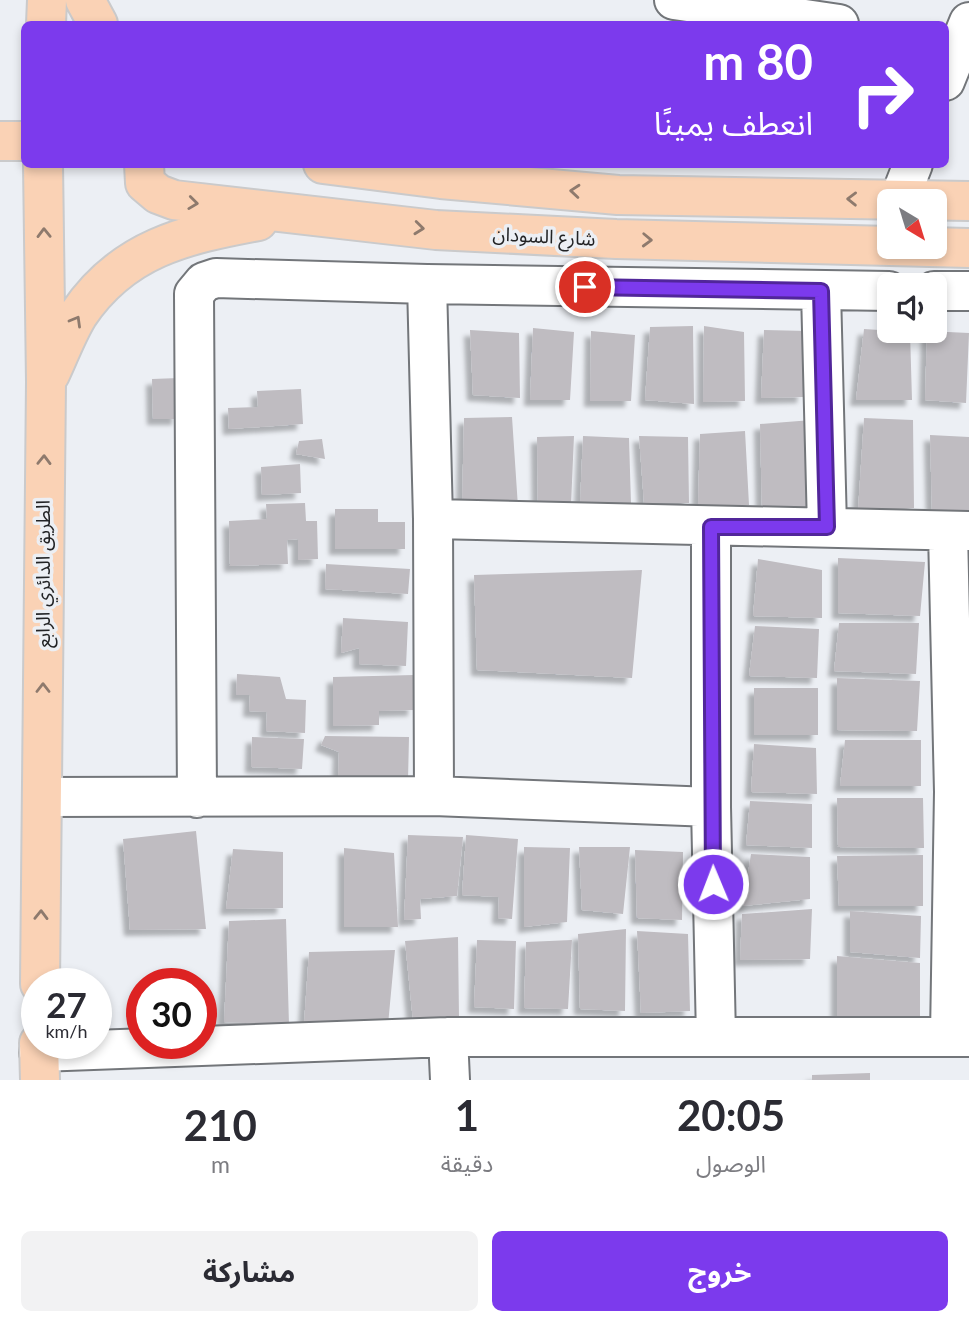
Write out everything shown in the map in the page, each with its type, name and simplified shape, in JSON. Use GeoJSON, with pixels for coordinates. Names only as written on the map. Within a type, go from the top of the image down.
{"type":"FeatureCollection","features":[{"type":"Feature","properties":{"kind":"main road"},"geometry":{"type":"LineString","coordinates":[[46,21],[47,0]]}},
{"type":"Feature","properties":{"kind":"main road"},"geometry":{"type":"LineString","coordinates":[[85,0],[96,21]]}},
{"type":"Feature","properties":{"kind":"main road"},"geometry":{"type":"LineString","coordinates":[[0,141],[21,141]]}},
{"type":"Feature","properties":{"kind":"main road","name":"الطريق الدائري الرابع"},"geometry":{"type":"LineString","coordinates":[[40,968],[46,382],[43,168]]}},
{"type":"Feature","properties":{"kind":"main road","name":"شارع السودان"},"geometry":{"type":"LineString","coordinates":[[144,168],[145,183],[158,194],[174,200],[436,230],[969,248]]}},
{"type":"Feature","properties":{"kind":"main road"},"geometry":{"type":"LineString","coordinates":[[361,168],[618,195],[877,200]]}},
{"type":"Feature","properties":{"kind":"main road"},"geometry":{"type":"LineString","coordinates":[[947,201],[969,201]]}},
{"type":"Feature","properties":{"kind":"main road"},"geometry":{"type":"LineString","coordinates":[[46,382],[77,317],[102,285],[136,257],[175,239],[296,215]]}},
{"type":"Feature","properties":{"kind":"street"},"geometry":{"type":"LineString","coordinates":[[674,0],[818,21]]}},
{"type":"Feature","properties":{"kind":"street"},"geometry":{"type":"LineString","coordinates":[[949,67],[958,35]]}},
{"type":"Feature","properties":{"kind":"street"},"geometry":{"type":"LineString","coordinates":[[903,189],[911,168]]}},
{"type":"Feature","properties":{"kind":"street"},"geometry":{"type":"LineString","coordinates":[[197,798],[194,294],[204,282],[216,278],[877,291]]}},
{"type":"Feature","properties":{"kind":"street"},"geometry":{"type":"LineString","coordinates":[[427,284],[433,519],[434,796]]}},
{"type":"Feature","properties":{"kind":"street"},"geometry":{"type":"LineString","coordinates":[[821,291],[827,527]]}},
{"type":"Feature","properties":{"kind":"street"},"geometry":{"type":"LineString","coordinates":[[947,291],[969,291]]}},
{"type":"Feature","properties":{"kind":"street"},"geometry":{"type":"LineString","coordinates":[[112,1054],[448,1037],[960,1037],[958,532],[433,519]]}},
{"type":"Feature","properties":{"kind":"street"},"geometry":{"type":"LineString","coordinates":[[711,527],[711,807],[716,1037]]}},
{"type":"Feature","properties":{"kind":"street"},"geometry":{"type":"LineString","coordinates":[[42,797],[434,796],[711,807]]}},
{"type":"Feature","properties":{"kind":"street"},"geometry":{"type":"LineString","coordinates":[[448,1037],[450,1080]]}},
{"type":"Feature","properties":{"kind":"building"},"geometry":{"type":"Polygon","coordinates":[[[693,326],[694,404],[645,400],[650,327],[693,326]]]}},
{"type":"Feature","properties":{"kind":"building"},"geometry":{"type":"Polygon","coordinates":[[[704,326],[744,332],[745,401],[703,402],[704,326]]]}},
{"type":"Feature","properties":{"kind":"building"},"geometry":{"type":"Polygon","coordinates":[[[533,328],[574,332],[570,400],[530,400],[533,328]]]}},
{"type":"Feature","properties":{"kind":"building"},"geometry":{"type":"Polygon","coordinates":[[[864,329],[877,330],[877,343],[910,343],[912,400],[856,400],[864,329]]]}},
{"type":"Feature","properties":{"kind":"building"},"geometry":{"type":"Polygon","coordinates":[[[470,330],[519,333],[520,398],[473,395],[470,330]]]}},
{"type":"Feature","properties":{"kind":"building"},"geometry":{"type":"Polygon","coordinates":[[[764,330],[808,331],[803,397],[761,398],[764,330]]]}},
{"type":"Feature","properties":{"kind":"building"},"geometry":{"type":"Polygon","coordinates":[[[591,331],[635,335],[631,401],[590,401],[591,331]]]}},
{"type":"Feature","properties":{"kind":"building"},"geometry":{"type":"Polygon","coordinates":[[[947,332],[969,333],[966,403],[925,400],[927,343],[947,343],[947,332]]]}},
{"type":"Feature","properties":{"kind":"building"},"geometry":{"type":"Polygon","coordinates":[[[179,378],[178,419],[153,419],[152,379],[179,378]]]}},
{"type":"Feature","properties":{"kind":"building"},"geometry":{"type":"Polygon","coordinates":[[[301,389],[303,424],[229,429],[228,408],[258,407],[257,391],[301,389]]]}},
{"type":"Feature","properties":{"kind":"building"},"geometry":{"type":"Polygon","coordinates":[[[512,417],[518,507],[462,508],[464,418],[512,417]]]}},
{"type":"Feature","properties":{"kind":"building"},"geometry":{"type":"Polygon","coordinates":[[[864,418],[913,420],[914,508],[858,511],[864,418]]]}},
{"type":"Feature","properties":{"kind":"building"},"geometry":{"type":"Polygon","coordinates":[[[812,420],[808,509],[762,512],[760,424],[812,420]]]}},
{"type":"Feature","properties":{"kind":"building"},"geometry":{"type":"Polygon","coordinates":[[[745,431],[749,505],[698,505],[700,434],[745,431]]]}},
{"type":"Feature","properties":{"kind":"building"},"geometry":{"type":"Polygon","coordinates":[[[930,435],[969,437],[969,511],[932,510],[930,435]]]}},
{"type":"Feature","properties":{"kind":"building"},"geometry":{"type":"Polygon","coordinates":[[[574,436],[571,505],[538,507],[537,437],[574,436]]]}},
{"type":"Feature","properties":{"kind":"building"},"geometry":{"type":"Polygon","coordinates":[[[583,436],[629,438],[631,504],[580,504],[583,436]]]}},
{"type":"Feature","properties":{"kind":"building"},"geometry":{"type":"Polygon","coordinates":[[[639,436],[688,437],[689,503],[644,503],[639,436]]]}},
{"type":"Feature","properties":{"kind":"building"},"geometry":{"type":"Polygon","coordinates":[[[322,439],[325,459],[296,454],[299,441],[322,439]]]}},
{"type":"Feature","properties":{"kind":"building"},"geometry":{"type":"Polygon","coordinates":[[[300,464],[301,493],[262,495],[261,467],[300,464]]]}},
{"type":"Feature","properties":{"kind":"building"},"geometry":{"type":"Polygon","coordinates":[[[305,503],[306,521],[317,521],[318,559],[298,560],[298,539],[287,540],[288,564],[230,566],[229,521],[267,519],[266,504],[305,503]]]}},
{"type":"Feature","properties":{"kind":"building"},"geometry":{"type":"Polygon","coordinates":[[[335,509],[378,509],[378,522],[405,522],[405,549],[335,549],[335,509]]]}},
{"type":"Feature","properties":{"kind":"building"},"geometry":{"type":"Polygon","coordinates":[[[838,558],[925,562],[920,616],[838,613],[838,558]]]}},
{"type":"Feature","properties":{"kind":"building"},"geometry":{"type":"Polygon","coordinates":[[[758,559],[822,570],[822,618],[753,616],[758,559]]]}},
{"type":"Feature","properties":{"kind":"building"},"geometry":{"type":"Polygon","coordinates":[[[326,564],[410,569],[408,594],[325,589],[326,564]]]}},
{"type":"Feature","properties":{"kind":"building"},"geometry":{"type":"Polygon","coordinates":[[[642,570],[632,678],[477,670],[474,575],[642,570]]]}},
{"type":"Feature","properties":{"kind":"building"},"geometry":{"type":"Polygon","coordinates":[[[343,618],[408,622],[406,666],[359,664],[359,648],[341,653],[343,618]]]}},
{"type":"Feature","properties":{"kind":"building"},"geometry":{"type":"Polygon","coordinates":[[[839,623],[919,623],[916,674],[834,671],[839,623]]]}},
{"type":"Feature","properties":{"kind":"building"},"geometry":{"type":"Polygon","coordinates":[[[755,626],[819,629],[817,678],[749,676],[755,626]]]}},
{"type":"Feature","properties":{"kind":"building"},"geometry":{"type":"Polygon","coordinates":[[[237,674],[280,677],[286,699],[306,700],[305,733],[266,731],[267,712],[249,711],[250,695],[236,695],[237,674]]]}},
{"type":"Feature","properties":{"kind":"building"},"geometry":{"type":"Polygon","coordinates":[[[414,675],[414,710],[379,711],[379,725],[333,726],[333,677],[414,675]]]}},
{"type":"Feature","properties":{"kind":"building"},"geometry":{"type":"Polygon","coordinates":[[[837,678],[920,681],[917,731],[837,730],[837,678]]]}},
{"type":"Feature","properties":{"kind":"building"},"geometry":{"type":"Polygon","coordinates":[[[754,688],[818,688],[818,735],[754,735],[754,688]]]}},
{"type":"Feature","properties":{"kind":"building"},"geometry":{"type":"Polygon","coordinates":[[[325,736],[409,737],[408,780],[338,778],[339,752],[321,745],[325,736]]]}},
{"type":"Feature","properties":{"kind":"building"},"geometry":{"type":"Polygon","coordinates":[[[252,737],[304,739],[302,769],[251,767],[252,737]]]}},
{"type":"Feature","properties":{"kind":"building"},"geometry":{"type":"Polygon","coordinates":[[[845,740],[921,740],[921,786],[840,786],[845,740]]]}},
{"type":"Feature","properties":{"kind":"building"},"geometry":{"type":"Polygon","coordinates":[[[754,744],[816,748],[817,794],[751,792],[754,744]]]}},
{"type":"Feature","properties":{"kind":"building"},"geometry":{"type":"Polygon","coordinates":[[[837,798],[923,798],[924,848],[838,847],[837,798]]]}},
{"type":"Feature","properties":{"kind":"building"},"geometry":{"type":"Polygon","coordinates":[[[750,801],[812,804],[812,848],[746,845],[750,801]]]}},
{"type":"Feature","properties":{"kind":"building"},"geometry":{"type":"Polygon","coordinates":[[[196,831],[206,929],[130,930],[123,839],[196,831]]]}},
{"type":"Feature","properties":{"kind":"building"},"geometry":{"type":"Polygon","coordinates":[[[408,835],[463,837],[457,896],[420,899],[421,919],[404,920],[408,835]]]}},
{"type":"Feature","properties":{"kind":"building"},"geometry":{"type":"Polygon","coordinates":[[[466,835],[518,839],[512,919],[498,918],[499,897],[462,895],[466,835]]]}},
{"type":"Feature","properties":{"kind":"building"},"geometry":{"type":"Polygon","coordinates":[[[524,847],[570,848],[567,922],[524,927],[524,847]]]}},
{"type":"Feature","properties":{"kind":"building"},"geometry":{"type":"Polygon","coordinates":[[[579,847],[630,847],[623,914],[582,910],[579,847]]]}},
{"type":"Feature","properties":{"kind":"building"},"geometry":{"type":"Polygon","coordinates":[[[344,848],[394,853],[398,927],[344,927],[344,848]]]}},
{"type":"Feature","properties":{"kind":"building"},"geometry":{"type":"Polygon","coordinates":[[[233,849],[283,852],[283,908],[226,909],[233,849]]]}},
{"type":"Feature","properties":{"kind":"building"},"geometry":{"type":"Polygon","coordinates":[[[635,850],[683,852],[682,920],[637,918],[635,850]]]}},
{"type":"Feature","properties":{"kind":"building"},"geometry":{"type":"Polygon","coordinates":[[[751,854],[810,857],[810,899],[743,906],[751,854]]]}},
{"type":"Feature","properties":{"kind":"building"},"geometry":{"type":"Polygon","coordinates":[[[923,855],[923,906],[839,906],[837,856],[923,855]]]}},
{"type":"Feature","properties":{"kind":"building"},"geometry":{"type":"Polygon","coordinates":[[[812,909],[810,959],[740,960],[742,914],[812,909]]]}},
{"type":"Feature","properties":{"kind":"building"},"geometry":{"type":"Polygon","coordinates":[[[850,911],[921,916],[920,958],[850,952],[850,911]]]}},
{"type":"Feature","properties":{"kind":"building"},"geometry":{"type":"Polygon","coordinates":[[[286,919],[289,1025],[224,1022],[229,921],[286,919]]]}},
{"type":"Feature","properties":{"kind":"building"},"geometry":{"type":"Polygon","coordinates":[[[626,929],[625,1011],[580,1009],[578,934],[626,929]]]}},
{"type":"Feature","properties":{"kind":"building"},"geometry":{"type":"Polygon","coordinates":[[[637,931],[688,934],[690,1011],[641,1013],[637,931]]]}},
{"type":"Feature","properties":{"kind":"building"},"geometry":{"type":"Polygon","coordinates":[[[458,937],[459,1019],[413,1021],[405,941],[458,937]]]}},
{"type":"Feature","properties":{"kind":"building"},"geometry":{"type":"Polygon","coordinates":[[[477,940],[516,941],[514,1009],[474,1007],[477,940]]]}},
{"type":"Feature","properties":{"kind":"building"},"geometry":{"type":"Polygon","coordinates":[[[572,940],[568,1009],[524,1008],[526,942],[572,940]]]}},
{"type":"Feature","properties":{"kind":"building"},"geometry":{"type":"Polygon","coordinates":[[[395,950],[388,1025],[304,1024],[309,952],[395,950]]]}},
{"type":"Feature","properties":{"kind":"building"},"geometry":{"type":"Polygon","coordinates":[[[837,956],[920,963],[920,1019],[837,1020],[837,956]]]}},
{"type":"Feature","properties":{"kind":"building"},"geometry":{"type":"Polygon","coordinates":[[[870,1073],[870,1080],[812,1080],[812,1075],[870,1073]]]}},
{"type":"Feature","properties":{"kind":"route"},"geometry":{"type":"LineString","coordinates":[[585,287],[821,291],[827,527],[711,527],[713,884]]}}]}
